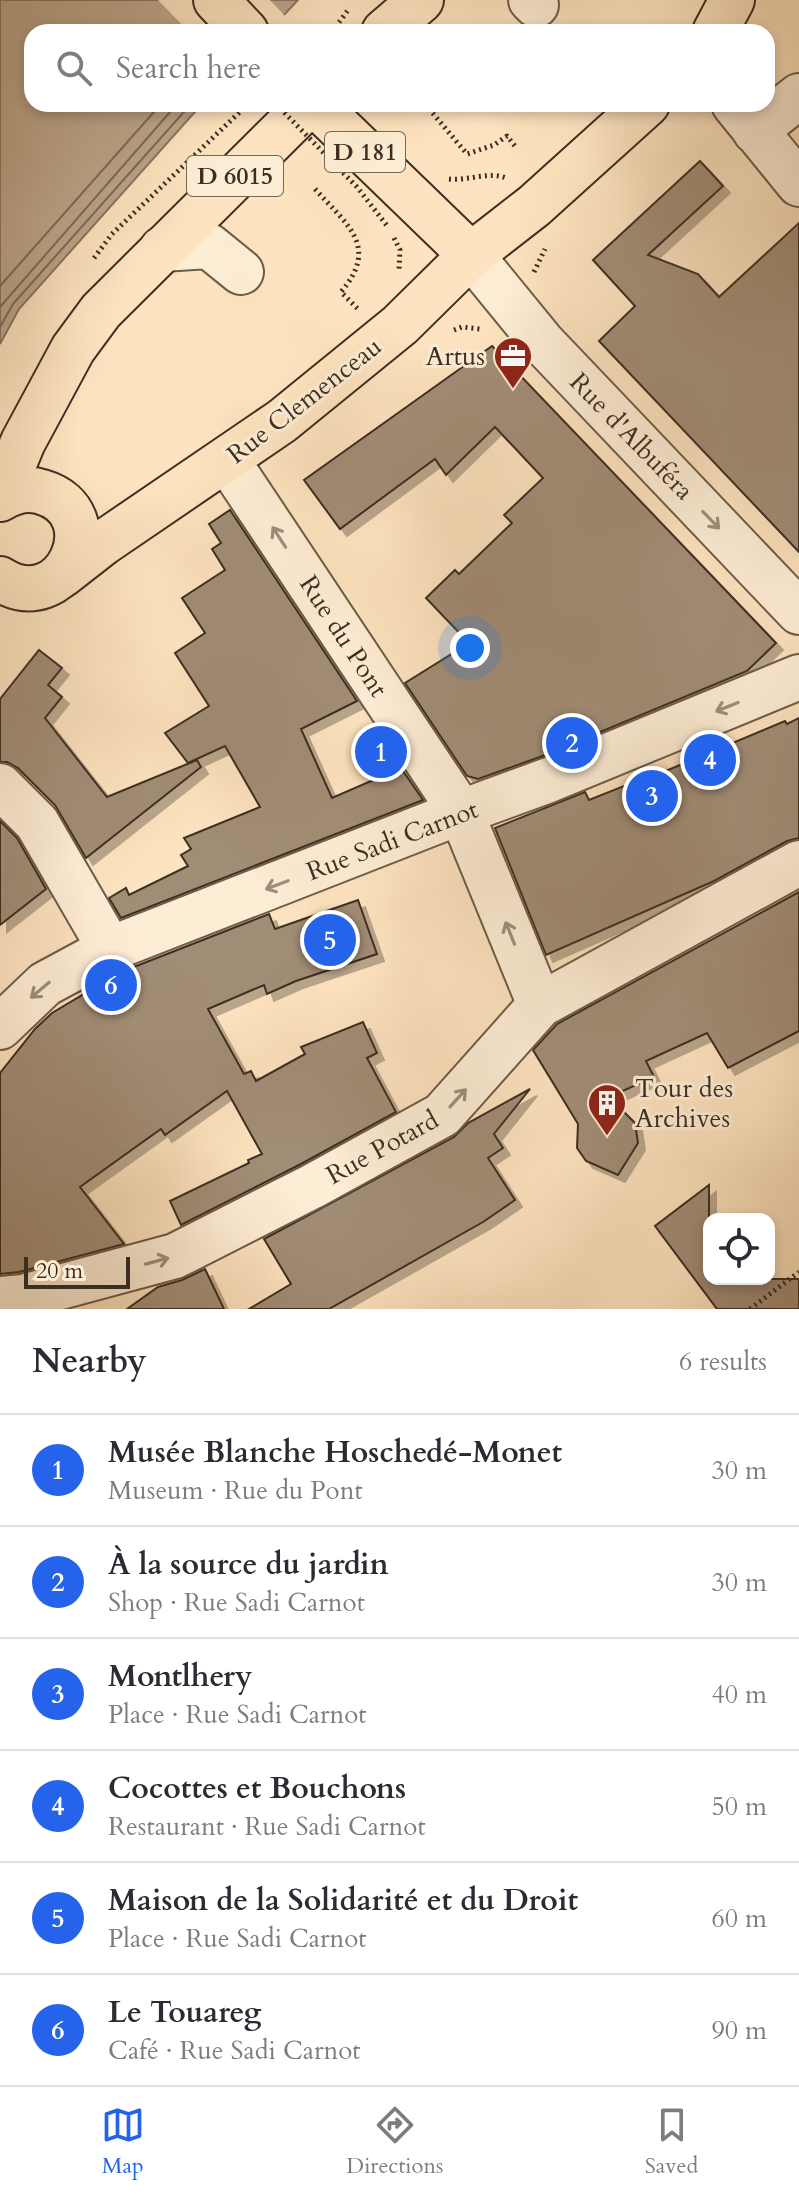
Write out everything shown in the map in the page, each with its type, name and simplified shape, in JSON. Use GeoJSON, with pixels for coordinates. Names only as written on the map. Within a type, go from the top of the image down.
{"type":"FeatureCollection","features":[{"type":"Feature","properties":{"kind":"main road"},"geometry":{"type":"LineString","coordinates":[[216,0],[238,24]]}},
{"type":"Feature","properties":{"kind":"main road"},"geometry":{"type":"LineString","coordinates":[[393,24],[421,0]]}},
{"type":"Feature","properties":{"kind":"main road"},"geometry":{"type":"LineString","coordinates":[[719,24],[732,0]]}},
{"type":"Feature","properties":{"kind":"main road","name":"D 6015"},"geometry":{"type":"LineString","coordinates":[[0,499],[23,442],[87,328],[119,290],[301,112]]}},
{"type":"Feature","properties":{"kind":"main road","name":"D 181"},"geometry":{"type":"LineString","coordinates":[[321,112],[401,214],[471,255]]}},
{"type":"Feature","properties":{"kind":"main road","name":"Rue Clemenceau"},"geometry":{"type":"LineString","coordinates":[[0,616],[32,580],[125,529],[282,421],[400,325],[471,255],[534,206],[638,112]]}},
{"type":"Feature","properties":{"kind":"main road","name":"D 6015"},"geometry":{"type":"LineString","coordinates":[[53,391],[44,452],[45,470],[63,510]]}},
{"type":"Feature","properties":{"kind":"main road"},"geometry":{"type":"LineString","coordinates":[[0,499],[22,490],[35,490],[97,530],[125,529]]}},
{"type":"Feature","properties":{"kind":"main road"},"geometry":{"type":"LineString","coordinates":[[32,580],[75,554],[77,536],[63,510]]}},
{"type":"Feature","properties":{"kind":"street"},"geometry":{"type":"LineString","coordinates":[[775,105],[799,96]]}},
{"type":"Feature","properties":{"kind":"street"},"geometry":{"type":"LineString","coordinates":[[744,117],[799,184]]}},
{"type":"Feature","properties":{"kind":"street"},"geometry":{"type":"LineString","coordinates":[[162,249],[209,246],[241,272]]}},
{"type":"Feature","properties":{"kind":"street","name":"Rue d'Albuféra"},"geometry":{"type":"LineString","coordinates":[[471,255],[542,342],[799,612]]}},
{"type":"Feature","properties":{"kind":"street","name":"Rue du Pont"},"geometry":{"type":"LineString","coordinates":[[227,460],[461,812],[540,1005]]}},
{"type":"Feature","properties":{"kind":"street","name":"Rue Sadi Carnot"},"geometry":{"type":"LineString","coordinates":[[0,1027],[45,984],[110,949],[549,780],[799,677]]}},
{"type":"Feature","properties":{"kind":"street"},"geometry":{"type":"LineString","coordinates":[[0,786],[37,823],[110,949]]}},
{"type":"Feature","properties":{"kind":"street","name":"Rue Potard"},"geometry":{"type":"LineString","coordinates":[[0,1299],[23,1297],[175,1256],[326,1179],[442,1115],[540,1005],[799,863]]}},
{"type":"Feature","properties":{"kind":"path"},"geometry":{"type":"LineString","coordinates":[[338,24],[356,0]]}},
{"type":"Feature","properties":{"kind":"path"},"geometry":{"type":"LineString","coordinates":[[284,112],[357,187],[401,214]]}},
{"type":"Feature","properties":{"kind":"path"},"geometry":{"type":"LineString","coordinates":[[432,112],[467,154],[494,145],[507,136],[515,146]]}},
{"type":"Feature","properties":{"kind":"path"},"geometry":{"type":"LineString","coordinates":[[315,189],[357,235],[361,255],[356,275],[341,292],[366,317]]}},
{"type":"Feature","properties":{"kind":"path"},"geometry":{"type":"LineString","coordinates":[[537,282],[533,271],[550,239]]}},
{"type":"Feature","properties":{"kind":"path"},"geometry":{"type":"LineString","coordinates":[[750,1309],[799,1272]]}},
{"type":"Feature","properties":{"kind":"water"},"geometry":{"type":"Polygon","coordinates":[[[0,0],[298,0],[276,24],[24,24],[24,112],[195,112],[19,309],[0,344],[0,0]]]}},
{"type":"Feature","properties":{"kind":"pier"},"geometry":{"type":"Polygon","coordinates":[[[158,0],[270,0],[286,17],[294,10],[281,24],[181,24],[158,0]]]}},
{"type":"Feature","properties":{"kind":"building"},"geometry":{"type":"Polygon","coordinates":[[[700,161],[723,186],[648,255],[698,274],[719,297],[799,223],[799,552],[599,341],[635,306],[593,260],[700,161]]]}},
{"type":"Feature","properties":{"kind":"building"},"geometry":{"type":"Polygon","coordinates":[[[492,346],[776,643],[747,671],[540,757],[478,779],[467,776],[405,683],[469,643],[426,598],[455,570],[459,574],[512,523],[504,515],[543,478],[495,427],[446,475],[435,459],[340,529],[304,480],[492,346]]]}},
{"type":"Feature","properties":{"kind":"building"},"geometry":{"type":"Polygon","coordinates":[[[230,510],[357,701],[301,729],[332,798],[401,768],[423,800],[121,918],[109,898],[126,888],[129,895],[188,866],[181,855],[191,849],[184,838],[260,807],[225,746],[188,763],[165,733],[209,706],[175,653],[205,633],[182,598],[225,570],[212,549],[221,543],[209,524],[230,510]]]}},
{"type":"Feature","properties":{"kind":"building"},"geometry":{"type":"Polygon","coordinates":[[[39,650],[62,668],[48,685],[62,697],[45,718],[107,797],[197,760],[201,767],[86,858],[55,805],[18,768],[0,762],[0,699],[39,650]]]}},
{"type":"Feature","properties":{"kind":"building"},"geometry":{"type":"Polygon","coordinates":[[[799,718],[799,838],[787,841],[714,881],[546,955],[495,828],[585,792],[589,800],[639,780],[637,783],[785,721],[787,724],[799,718]]]}},
{"type":"Feature","properties":{"kind":"building"},"geometry":{"type":"Polygon","coordinates":[[[0,821],[17,838],[46,889],[0,925],[0,821]]]}},
{"type":"Feature","properties":{"kind":"building"},"geometry":{"type":"Polygon","coordinates":[[[799,892],[799,1031],[728,1068],[707,1033],[646,1061],[654,1077],[609,1097],[635,1123],[638,1143],[618,1175],[586,1161],[577,1148],[578,1124],[533,1050],[557,1024],[799,892]]]}},
{"type":"Feature","properties":{"kind":"building"},"geometry":{"type":"Polygon","coordinates":[[[358,900],[377,954],[267,994],[264,985],[208,1009],[244,1074],[251,1071],[256,1081],[305,1054],[301,1047],[363,1022],[377,1053],[367,1058],[396,1112],[181,1225],[170,1201],[262,1154],[227,1091],[165,1135],[161,1129],[80,1187],[124,1244],[19,1272],[0,1274],[0,1073],[35,1029],[52,1013],[121,972],[269,914],[275,929],[358,900]]]}},
{"type":"Feature","properties":{"kind":"building"},"geometry":{"type":"Polygon","coordinates":[[[530,1089],[494,1134],[503,1148],[488,1158],[515,1200],[483,1222],[329,1309],[249,1309],[291,1284],[264,1239],[454,1137],[468,1123],[530,1089]]]}},
{"type":"Feature","properties":{"kind":"building"},"geometry":{"type":"Polygon","coordinates":[[[709,1185],[709,1213],[703,1213],[703,1285],[775,1285],[775,1279],[799,1279],[799,1309],[717,1309],[655,1226],[709,1185]]]}},
{"type":"Feature","properties":{"kind":"building"},"geometry":{"type":"Polygon","coordinates":[[[205,1269],[224,1309],[127,1309],[158,1287],[205,1269]]]}},
{"type":"Feature","properties":{"kind":"place","name":"Artus"},"geometry":{"type":"Point","coordinates":[513,390]}},
{"type":"Feature","properties":{"kind":"place","name":"À la source du jardin"},"geometry":{"type":"Point","coordinates":[572,743]}},
{"type":"Feature","properties":{"kind":"place","name":"Musée Blanche Hoschedé-Monet"},"geometry":{"type":"Point","coordinates":[381,752]}},
{"type":"Feature","properties":{"kind":"place","name":"Cocottes et Bouchons"},"geometry":{"type":"Point","coordinates":[710,760]}},
{"type":"Feature","properties":{"kind":"place","name":"Montlhery"},"geometry":{"type":"Point","coordinates":[652,796]}},
{"type":"Feature","properties":{"kind":"place","name":"Maison de la Solidarité et du Droit"},"geometry":{"type":"Point","coordinates":[330,940]}},
{"type":"Feature","properties":{"kind":"place","name":"Le Touareg"},"geometry":{"type":"Point","coordinates":[111,985]}},
{"type":"Feature","properties":{"kind":"place","name":"Tour des Archives"},"geometry":{"type":"Point","coordinates":[607,1137]}}]}
